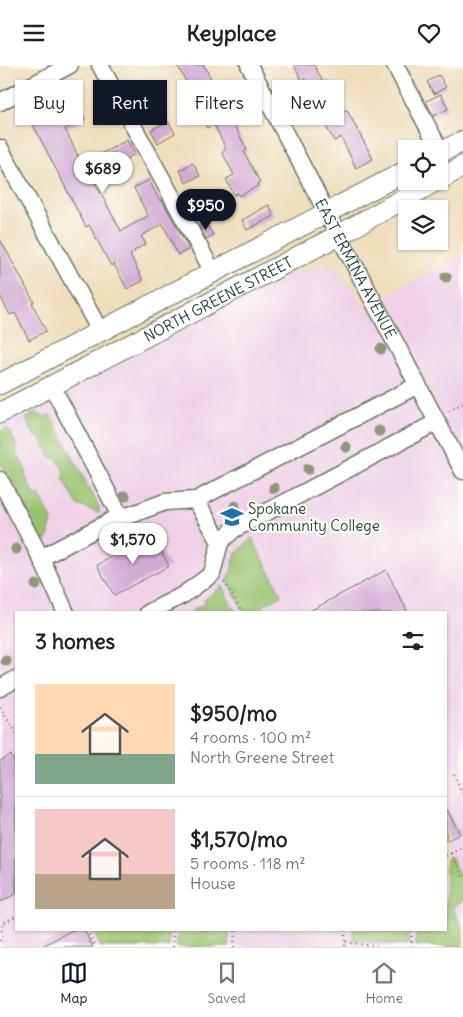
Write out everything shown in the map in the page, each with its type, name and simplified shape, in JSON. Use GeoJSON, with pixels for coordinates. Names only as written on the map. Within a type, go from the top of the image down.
{"type":"FeatureCollection","features":[{"type":"Feature","properties":{"kind":"main road"},"geometry":{"type":"LineString","coordinates":[[448,149],[463,141]]}},
{"type":"Feature","properties":{"kind":"main road","name":"NORTH GREENE STREET"},"geometry":{"type":"LineString","coordinates":[[448,174],[463,166]]}},
{"type":"Feature","properties":{"kind":"main road","name":"NORTH GREENE STREET"},"geometry":{"type":"LineString","coordinates":[[0,384],[398,175]]}},
{"type":"Feature","properties":{"kind":"main road","name":"NORTH GREENE STREET"},"geometry":{"type":"LineString","coordinates":[[0,413],[339,235],[419,190]]}},
{"type":"Feature","properties":{"kind":"main road"},"geometry":{"type":"LineString","coordinates":[[52,386],[50,379],[54,373],[177,307],[186,301],[213,272]]}},
{"type":"Feature","properties":{"kind":"street"},"geometry":{"type":"LineString","coordinates":[[0,102],[70,65]]}},
{"type":"Feature","properties":{"kind":"street"},"geometry":{"type":"LineString","coordinates":[[100,65],[213,272]]}},
{"type":"Feature","properties":{"kind":"street","name":"EAST ERMINA AVENUE"},"geometry":{"type":"LineString","coordinates":[[249,65],[418,385],[442,417],[463,471]]}},
{"type":"Feature","properties":{"kind":"street"},"geometry":{"type":"LineString","coordinates":[[395,65],[433,140]]}},
{"type":"Feature","properties":{"kind":"street"},"geometry":{"type":"LineString","coordinates":[[0,148],[100,331]]}},
{"type":"Feature","properties":{"kind":"street"},"geometry":{"type":"LineString","coordinates":[[41,558],[120,516],[130,515],[165,502],[196,500],[418,385]]}},
{"type":"Feature","properties":{"kind":"street"},"geometry":{"type":"LineString","coordinates":[[52,386],[120,516]]}},
{"type":"Feature","properties":{"kind":"street"},"geometry":{"type":"LineString","coordinates":[[152,611],[183,595],[212,574],[220,542],[233,530],[442,417]]}},
{"type":"Feature","properties":{"kind":"street"},"geometry":{"type":"LineString","coordinates":[[0,480],[41,558],[65,611]]}},
{"type":"Feature","properties":{"kind":"street"},"geometry":{"type":"LineString","coordinates":[[196,500],[220,542]]}},
{"type":"Feature","properties":{"kind":"street"},"geometry":{"type":"LineString","coordinates":[[0,688],[15,680]]}},
{"type":"Feature","properties":{"kind":"path"},"geometry":{"type":"LineString","coordinates":[[442,417],[463,403]]}},
{"type":"Feature","properties":{"kind":"path"},"geometry":{"type":"LineString","coordinates":[[224,581],[242,611]]}},
{"type":"Feature","properties":{"kind":"path"},"geometry":{"type":"LineString","coordinates":[[0,707],[15,731]]}},
{"type":"Feature","properties":{"kind":"path"},"geometry":{"type":"LineString","coordinates":[[454,773],[463,795]]}},
{"type":"Feature","properties":{"kind":"path"},"geometry":{"type":"LineString","coordinates":[[447,855],[463,847]]}},
{"type":"Feature","properties":{"kind":"path"},"geometry":{"type":"LineString","coordinates":[[451,853],[463,876]]}},
{"type":"Feature","properties":{"kind":"path"},"geometry":{"type":"LineString","coordinates":[[0,941],[3,923],[15,917]]}},
{"type":"Feature","properties":{"kind":"path"},"geometry":{"type":"LineString","coordinates":[[88,931],[96,947]]}},
{"type":"Feature","properties":{"kind":"path"},"geometry":{"type":"LineString","coordinates":[[173,931],[173,947]]}},
{"type":"Feature","properties":{"kind":"path"},"geometry":{"type":"LineString","coordinates":[[234,931],[234,947]]}},
{"type":"Feature","properties":{"kind":"path"},"geometry":{"type":"LineString","coordinates":[[345,931],[346,947]]}},
{"type":"Feature","properties":{"kind":"path"},"geometry":{"type":"LineString","coordinates":[[412,931],[412,947]]}},
{"type":"Feature","properties":{"kind":"path"},"geometry":{"type":"LineString","coordinates":[[346,942],[378,947]]}},
{"type":"Feature","properties":{"kind":"shaded area","name":"Spokane Community College"},"geometry":{"type":"Polygon","coordinates":[[[463,255],[463,947],[0,947],[0,422],[277,277],[325,265],[341,272],[364,308],[463,255]]]}},
{"type":"Feature","properties":{"kind":"green space"},"geometry":{"type":"Polygon","coordinates":[[[35,413],[45,417],[50,414],[99,507],[99,513],[78,505],[63,479],[65,473],[57,459],[51,457],[40,437],[35,436],[26,419],[35,413]]]}},
{"type":"Feature","properties":{"kind":"green space"},"geometry":{"type":"Polygon","coordinates":[[[6,428],[17,446],[16,451],[26,471],[25,476],[35,495],[40,496],[52,520],[47,540],[40,538],[0,464],[0,432],[6,428]]]}},
{"type":"Feature","properties":{"kind":"green space"},"geometry":{"type":"Polygon","coordinates":[[[252,538],[282,596],[263,605],[264,611],[243,611],[228,582],[236,553],[252,538]]]}},
{"type":"Feature","properties":{"kind":"green space"},"geometry":{"type":"Polygon","coordinates":[[[222,586],[235,611],[191,611],[204,604],[205,599],[222,586]]]}},
{"type":"Feature","properties":{"kind":"green space"},"geometry":{"type":"Polygon","coordinates":[[[451,858],[463,882],[463,901],[452,907],[463,929],[463,947],[416,946],[416,931],[447,931],[447,860],[451,858]]]}},
{"type":"Feature","properties":{"kind":"green space"},"geometry":{"type":"Polygon","coordinates":[[[93,931],[169,931],[169,947],[101,947],[93,931]]]}},
{"type":"Feature","properties":{"kind":"green space"},"geometry":{"type":"Polygon","coordinates":[[[177,931],[229,931],[229,947],[177,947],[177,931]]]}},
{"type":"Feature","properties":{"kind":"green space"},"geometry":{"type":"Polygon","coordinates":[[[353,931],[408,931],[409,943],[405,946],[354,940],[353,931]]]}},
{"type":"Feature","properties":{"kind":"building"},"geometry":{"type":"Polygon","coordinates":[[[177,65],[204,65],[212,80],[185,80],[177,65]]]}},
{"type":"Feature","properties":{"kind":"building"},"geometry":{"type":"Polygon","coordinates":[[[294,65],[314,65],[322,80],[305,79],[302,80],[294,65]]]}},
{"type":"Feature","properties":{"kind":"building"},"geometry":{"type":"Polygon","coordinates":[[[439,75],[446,87],[434,94],[427,82],[439,75]]]}},
{"type":"Feature","properties":{"kind":"building"},"geometry":{"type":"Polygon","coordinates":[[[441,94],[448,109],[433,116],[426,101],[441,94]]]}},
{"type":"Feature","properties":{"kind":"building"},"geometry":{"type":"Polygon","coordinates":[[[347,110],[373,159],[356,168],[341,137],[334,141],[326,125],[344,125],[344,112],[347,110]]]}},
{"type":"Feature","properties":{"kind":"building"},"geometry":{"type":"Polygon","coordinates":[[[167,122],[175,133],[158,143],[151,130],[160,125],[167,125],[167,122]]]}},
{"type":"Feature","properties":{"kind":"building"},"geometry":{"type":"Polygon","coordinates":[[[33,125],[73,125],[65,129],[82,164],[127,140],[135,154],[92,177],[121,231],[148,216],[134,188],[149,180],[189,249],[178,255],[163,224],[141,236],[146,244],[130,255],[143,281],[127,289],[114,264],[111,266],[89,225],[86,227],[33,125]]]}},
{"type":"Feature","properties":{"kind":"building"},"geometry":{"type":"Polygon","coordinates":[[[214,125],[234,125],[247,150],[244,152],[260,182],[257,184],[258,186],[239,196],[238,193],[234,195],[226,179],[234,175],[222,152],[226,149],[214,125]]]}},
{"type":"Feature","properties":{"kind":"building"},"geometry":{"type":"Polygon","coordinates":[[[193,163],[200,176],[186,183],[180,170],[193,163]]]}},
{"type":"Feature","properties":{"kind":"building"},"geometry":{"type":"Polygon","coordinates":[[[269,205],[274,216],[247,230],[242,220],[269,205]]]}},
{"type":"Feature","properties":{"kind":"building"},"geometry":{"type":"Polygon","coordinates":[[[205,222],[213,235],[206,239],[199,226],[205,222]]]}},
{"type":"Feature","properties":{"kind":"building"},"geometry":{"type":"Polygon","coordinates":[[[0,239],[34,302],[32,303],[46,331],[29,340],[15,313],[10,315],[0,296],[0,239]]]}},
{"type":"Feature","properties":{"kind":"building"},"geometry":{"type":"Polygon","coordinates":[[[152,535],[169,566],[114,595],[97,565],[152,535]]]}},
{"type":"Feature","properties":{"kind":"building"},"geometry":{"type":"Polygon","coordinates":[[[386,570],[407,611],[310,611],[386,570]]]}},
{"type":"Feature","properties":{"kind":"building"},"geometry":{"type":"Polygon","coordinates":[[[11,755],[15,764],[15,894],[0,902],[0,761],[11,755]]]}},
{"type":"Feature","properties":{"kind":"building"},"geometry":{"type":"Polygon","coordinates":[[[447,810],[460,834],[447,840],[447,810]]]}},
{"type":"Feature","properties":{"kind":"building"},"geometry":{"type":"Polygon","coordinates":[[[70,931],[85,931],[93,947],[41,947],[70,931]]]}},
{"type":"Feature","properties":{"kind":"place","name":"Spokane Community College"},"geometry":{"type":"Point","coordinates":[232,517]}}]}
